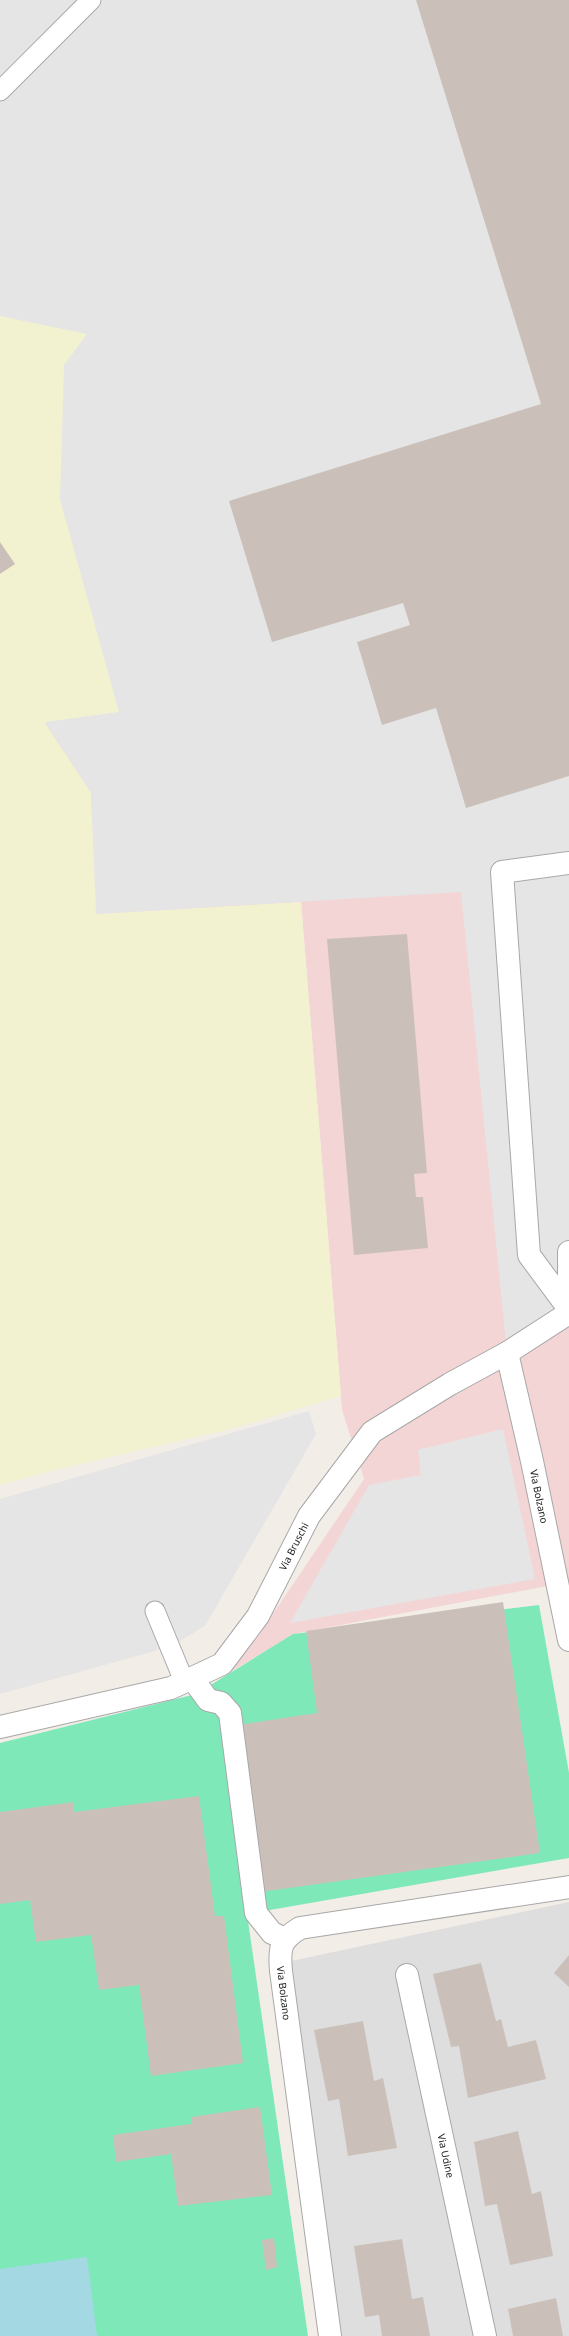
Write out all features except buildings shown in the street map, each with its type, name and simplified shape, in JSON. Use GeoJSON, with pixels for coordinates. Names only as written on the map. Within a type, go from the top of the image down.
{"type":"FeatureCollection","features":[{"type":"Feature","properties":{"kind":"street"},"geometry":{"type":"LineString","coordinates":[[569,863],[502,872],[529,1255],[569,1310]]}},
{"type":"Feature","properties":{"kind":"street"},"geometry":{"type":"LineString","coordinates":[[569,1252],[569,1282]]}},
{"type":"Feature","properties":{"kind":"street","name":"Via Bruschi"},"geometry":{"type":"LineString","coordinates":[[0,1727],[171,1688],[222,1664],[258,1616],[309,1516],[372,1432],[450,1384],[507,1353],[569,1313]]}},
{"type":"Feature","properties":{"kind":"street","name":"Via Bolzano"},"geometry":{"type":"LineString","coordinates":[[507,1353],[532,1461],[569,1640]]}},
{"type":"Feature","properties":{"kind":"street"},"geometry":{"type":"LineString","coordinates":[[188,1679],[208,1700],[221,1703],[230,1713],[256,1913],[272,1933],[286,1940],[300,1928],[569,1887]]}},
{"type":"Feature","properties":{"kind":"street","name":"Via Bolzano"},"geometry":{"type":"LineString","coordinates":[[286,1940],[279,1952],[330,2336]]}},
{"type":"Feature","properties":{"kind":"street","name":"Via Udine"},"geometry":{"type":"LineString","coordinates":[[407,1975],[485,2336]]}},
{"type":"Feature","properties":{"kind":"lane"},"geometry":{"type":"LineString","coordinates":[[0,91],[91,0]]}},
{"type":"Feature","properties":{"kind":"lane"},"geometry":{"type":"LineString","coordinates":[[155,1611],[188,1679]]}},
{"type":"Feature","properties":{"kind":"shaded area"},"geometry":{"type":"Polygon","coordinates":[[[0,0],[569,0],[569,1314],[507,1353],[461,892],[96,914],[91,793],[45,722],[119,712],[60,499],[64,365],[87,334],[0,316],[0,0]]]}},
{"type":"Feature","properties":{"kind":"shaded area"},"geometry":{"type":"Polygon","coordinates":[[[569,0],[569,1582],[293,1634],[227,1674],[277,1608],[364,1479],[342,1410],[301,902],[96,914],[45,722],[119,712],[60,499],[569,0]]]}},
{"type":"Feature","properties":{"kind":"shaded area"},"geometry":{"type":"Polygon","coordinates":[[[309,1411],[316,1434],[205,1626],[182,1640],[155,1651],[0,1694],[0,1499],[309,1411]]]}},
{"type":"Feature","properties":{"kind":"shaded area"},"geometry":{"type":"Polygon","coordinates":[[[503,1429],[535,1579],[290,1623],[369,1485],[421,1475],[418,1450],[503,1429]]]}},
{"type":"Feature","properties":{"kind":"shaded area"},"geometry":{"type":"Polygon","coordinates":[[[569,1902],[569,2336],[338,2336],[291,1961],[569,1902]]]}},
{"type":"Feature","properties":{"kind":"green space"},"geometry":{"type":"Polygon","coordinates":[[[0,0],[410,0],[60,499],[120,712],[45,723],[91,792],[97,914],[301,902],[341,1396],[227,1430],[51,1471],[0,1485],[0,0]]]}},
{"type":"Feature","properties":{"kind":"green space"},"geometry":{"type":"Polygon","coordinates":[[[539,1605],[569,1773],[569,1858],[247,1914],[308,2336],[0,2336],[0,1743],[196,1694],[293,1634],[539,1605]]]}},
{"type":"Feature","properties":{"kind":"water"},"geometry":{"type":"Polygon","coordinates":[[[87,2257],[97,2336],[0,2336],[0,2269],[87,2257]]]}}]}
